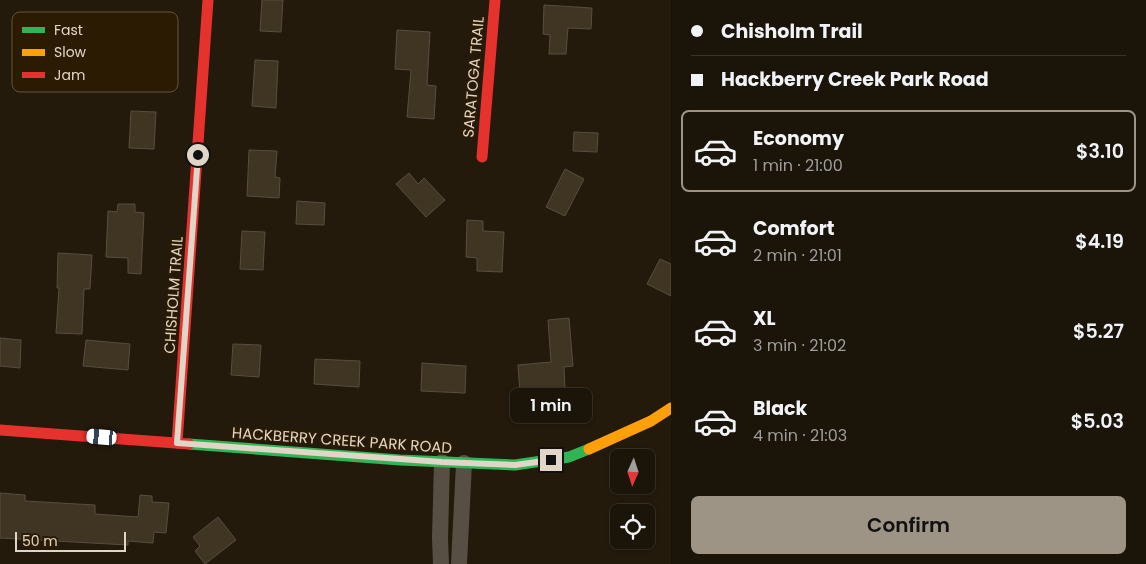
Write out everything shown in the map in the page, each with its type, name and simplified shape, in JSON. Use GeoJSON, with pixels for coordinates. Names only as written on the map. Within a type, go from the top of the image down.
{"type":"FeatureCollection","features":[{"type":"Feature","properties":{"kind":"street","name":"CHISHOLM TRAIL"},"geometry":{"type":"LineString","coordinates":[[177,443],[208,0]]}},
{"type":"Feature","properties":{"kind":"street","name":"SARATOGA TRAIL"},"geometry":{"type":"LineString","coordinates":[[482,157],[495,0]]}},
{"type":"Feature","properties":{"kind":"street","name":"HACKBERRY CREEK PARK ROAD"},"geometry":{"type":"LineString","coordinates":[[0,430],[442,462],[515,465],[569,457],[651,421],[671,408]]}},
{"type":"Feature","properties":{"kind":"street"},"geometry":{"type":"LineString","coordinates":[[441,564],[442,462]]}},
{"type":"Feature","properties":{"kind":"street"},"geometry":{"type":"LineString","coordinates":[[440,547],[459,556],[464,463]]}},
{"type":"Feature","properties":{"kind":"building"},"geometry":{"type":"Polygon","coordinates":[[[262,0],[283,0],[281,32],[260,31],[262,0]]]}},
{"type":"Feature","properties":{"kind":"building"},"geometry":{"type":"Polygon","coordinates":[[[544,5],[592,8],[591,29],[568,28],[566,54],[549,54],[550,35],[543,34],[544,5]]]}},
{"type":"Feature","properties":{"kind":"building"},"geometry":{"type":"Polygon","coordinates":[[[397,30],[430,32],[427,85],[436,86],[434,119],[407,117],[411,70],[395,69],[397,30]]]}},
{"type":"Feature","properties":{"kind":"building"},"geometry":{"type":"Polygon","coordinates":[[[255,60],[278,61],[276,108],[252,106],[255,60]]]}},
{"type":"Feature","properties":{"kind":"building"},"geometry":{"type":"Polygon","coordinates":[[[131,111],[156,112],[154,149],[129,148],[131,111]]]}},
{"type":"Feature","properties":{"kind":"building"},"geometry":{"type":"Polygon","coordinates":[[[574,132],[598,133],[597,152],[573,151],[574,132]]]}},
{"type":"Feature","properties":{"kind":"building"},"geometry":{"type":"Polygon","coordinates":[[[249,150],[277,151],[275,177],[280,178],[279,198],[247,196],[249,150]]]}},
{"type":"Feature","properties":{"kind":"building"},"geometry":{"type":"Polygon","coordinates":[[[565,169],[584,179],[565,216],[546,207],[565,169]]]}},
{"type":"Feature","properties":{"kind":"building"},"geometry":{"type":"Polygon","coordinates":[[[409,173],[418,184],[424,178],[445,200],[426,217],[396,184],[409,173]]]}},
{"type":"Feature","properties":{"kind":"building"},"geometry":{"type":"Polygon","coordinates":[[[297,201],[325,203],[324,225],[296,224],[297,201]]]}},
{"type":"Feature","properties":{"kind":"building"},"geometry":{"type":"Polygon","coordinates":[[[118,204],[135,204],[135,212],[144,213],[141,274],[128,273],[128,258],[106,257],[108,211],[117,212],[118,204]]]}},
{"type":"Feature","properties":{"kind":"building"},"geometry":{"type":"Polygon","coordinates":[[[467,220],[483,221],[483,231],[504,232],[502,272],[477,271],[477,258],[466,257],[467,220]]]}},
{"type":"Feature","properties":{"kind":"building"},"geometry":{"type":"Polygon","coordinates":[[[242,231],[265,232],[263,270],[240,269],[242,231]]]}},
{"type":"Feature","properties":{"kind":"building"},"geometry":{"type":"Polygon","coordinates":[[[58,253],[92,255],[90,289],[84,289],[82,334],[56,333],[59,288],[57,288],[58,253]]]}},
{"type":"Feature","properties":{"kind":"building"},"geometry":{"type":"Polygon","coordinates":[[[660,259],[671,264],[671,296],[647,284],[660,259]]]}},
{"type":"Feature","properties":{"kind":"building"},"geometry":{"type":"Polygon","coordinates":[[[569,318],[573,366],[564,367],[565,389],[520,393],[518,365],[551,362],[548,320],[569,318]]]}},
{"type":"Feature","properties":{"kind":"building"},"geometry":{"type":"Polygon","coordinates":[[[0,338],[21,340],[20,368],[0,366],[0,338]]]}},
{"type":"Feature","properties":{"kind":"building"},"geometry":{"type":"Polygon","coordinates":[[[86,340],[130,344],[128,370],[83,366],[86,340]]]}},
{"type":"Feature","properties":{"kind":"building"},"geometry":{"type":"Polygon","coordinates":[[[233,344],[261,345],[259,377],[231,375],[233,344]]]}},
{"type":"Feature","properties":{"kind":"building"},"geometry":{"type":"Polygon","coordinates":[[[315,359],[360,361],[359,387],[314,384],[315,359]]]}},
{"type":"Feature","properties":{"kind":"building"},"geometry":{"type":"Polygon","coordinates":[[[422,363],[466,366],[465,393],[421,391],[422,363]]]}},
{"type":"Feature","properties":{"kind":"building"},"geometry":{"type":"Polygon","coordinates":[[[0,493],[25,495],[25,501],[95,505],[95,514],[138,517],[140,495],[152,496],[152,502],[169,503],[166,533],[154,532],[153,543],[128,541],[128,545],[0,538],[0,493]]]}},
{"type":"Feature","properties":{"kind":"building"},"geometry":{"type":"Polygon","coordinates":[[[218,517],[236,540],[205,564],[195,551],[200,546],[193,537],[218,517]]]}},
{"type":"Feature","properties":{"kind":"traffic: fast"},"geometry":{"type":"LineString","coordinates":[[189,444],[400,460],[515,465],[569,457],[589,449]]}},
{"type":"Feature","properties":{"kind":"traffic: slow"},"geometry":{"type":"LineString","coordinates":[[589,449],[651,421],[671,408]]}},
{"type":"Feature","properties":{"kind":"traffic: jam"},"geometry":{"type":"LineString","coordinates":[[177,443],[208,0]]}},
{"type":"Feature","properties":{"kind":"traffic: jam"},"geometry":{"type":"LineString","coordinates":[[482,157],[495,0]]}},
{"type":"Feature","properties":{"kind":"traffic: jam"},"geometry":{"type":"LineString","coordinates":[[0,430],[189,444]]}},
{"type":"Feature","properties":{"kind":"route"},"geometry":{"type":"LineString","coordinates":[[198,155],[177,443],[442,462],[515,465],[551,460]]}}]}
